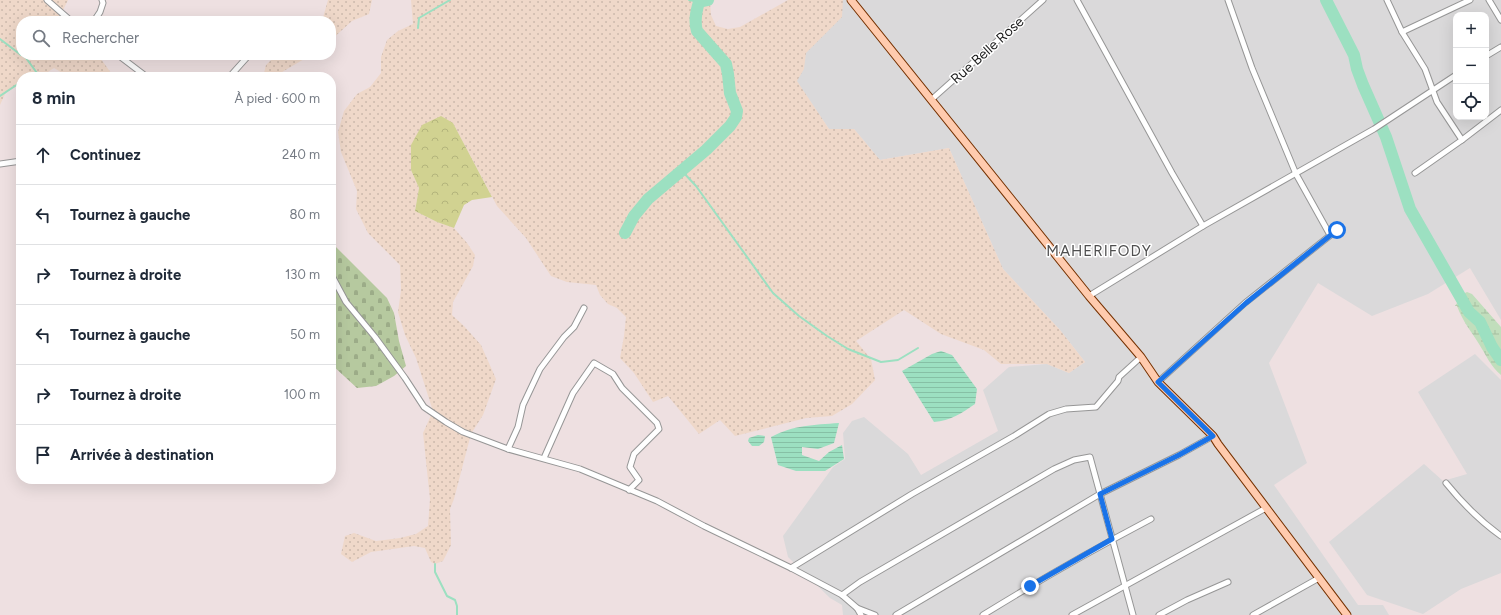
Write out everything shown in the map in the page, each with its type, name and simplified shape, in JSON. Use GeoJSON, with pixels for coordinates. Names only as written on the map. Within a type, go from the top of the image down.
{"type":"FeatureCollection","features":[{"type":"Feature","properties":{"kind":"street"},"geometry":{"type":"LineString","coordinates":[[47,0],[65,16]]}},
{"type":"Feature","properties":{"kind":"street"},"geometry":{"type":"LineString","coordinates":[[97,16],[103,3],[102,0]]}},
{"type":"Feature","properties":{"kind":"street"},"geometry":{"type":"LineString","coordinates":[[851,0],[1089,296],[1141,357],[1158,382],[1213,436],[1347,615]]}},
{"type":"Feature","properties":{"kind":"street","name":"Rue Belle Rose"},"geometry":{"type":"LineString","coordinates":[[931,100],[1044,0]]}},
{"type":"Feature","properties":{"kind":"street"},"geometry":{"type":"LineString","coordinates":[[1077,0],[1172,173],[1203,226]]}},
{"type":"Feature","properties":{"kind":"street"},"geometry":{"type":"LineString","coordinates":[[1228,0],[1252,68],[1296,174],[1330,235]]}},
{"type":"Feature","properties":{"kind":"street"},"geometry":{"type":"LineString","coordinates":[[1387,0],[1402,32],[1425,70],[1437,102],[1462,140]]}},
{"type":"Feature","properties":{"kind":"street"},"geometry":{"type":"LineString","coordinates":[[1402,32],[1470,0]]}},
{"type":"Feature","properties":{"kind":"street"},"geometry":{"type":"LineString","coordinates":[[1489,0],[1501,20]]}},
{"type":"Feature","properties":{"kind":"street"},"geometry":{"type":"LineString","coordinates":[[1489,54],[1501,47]]}},
{"type":"Feature","properties":{"kind":"street"},"geometry":{"type":"LineString","coordinates":[[125,60],[140,72]]}},
{"type":"Feature","properties":{"kind":"street"},"geometry":{"type":"LineString","coordinates":[[234,72],[245,60]]}},
{"type":"Feature","properties":{"kind":"street"},"geometry":{"type":"LineString","coordinates":[[1089,296],[1203,226],[1374,129],[1453,77]]}},
{"type":"Feature","properties":{"kind":"street"},"geometry":{"type":"LineString","coordinates":[[1415,173],[1501,110]]}},
{"type":"Feature","properties":{"kind":"street"},"geometry":{"type":"LineString","coordinates":[[0,164],[16,162]]}},
{"type":"Feature","properties":{"kind":"street"},"geometry":{"type":"LineString","coordinates":[[1158,382],[1246,303],[1337,230]]}},
{"type":"Feature","properties":{"kind":"street"},"geometry":{"type":"LineString","coordinates":[[336,283],[346,302],[376,337],[424,407],[446,422],[463,432],[508,449],[580,469],[657,501],[842,595],[857,608],[861,615]]}},
{"type":"Feature","properties":{"kind":"street"},"geometry":{"type":"LineString","coordinates":[[508,449],[518,427],[524,405],[540,369],[564,337],[574,327],[584,308]]}},
{"type":"Feature","properties":{"kind":"street"},"geometry":{"type":"LineString","coordinates":[[791,568],[912,494],[1014,436],[1049,414],[1066,409],[1096,407],[1118,381],[1119,377],[1141,357]]}},
{"type":"Feature","properties":{"kind":"street"},"geometry":{"type":"LineString","coordinates":[[544,458],[573,393],[594,363],[613,374],[622,388],[651,418],[659,429],[634,454],[630,467],[639,480],[629,490]]}},
{"type":"Feature","properties":{"kind":"street"},"geometry":{"type":"LineString","coordinates":[[896,615],[1100,494],[1179,455],[1213,436]]}},
{"type":"Feature","properties":{"kind":"street"},"geometry":{"type":"LineString","coordinates":[[842,595],[867,578],[1054,469],[1074,460],[1090,457],[1133,615]]}},
{"type":"Feature","properties":{"kind":"street"},"geometry":{"type":"LineString","coordinates":[[1446,483],[1464,505],[1488,527],[1501,536]]}},
{"type":"Feature","properties":{"kind":"street"},"geometry":{"type":"LineString","coordinates":[[1072,615],[1266,508]]}},
{"type":"Feature","properties":{"kind":"street"},"geometry":{"type":"LineString","coordinates":[[983,615],[1112,539],[1151,519]]}},
{"type":"Feature","properties":{"kind":"street"},"geometry":{"type":"LineString","coordinates":[[1253,615],[1319,578]]}},
{"type":"Feature","properties":{"kind":"street"},"geometry":{"type":"LineString","coordinates":[[1159,615],[1187,600],[1228,582]]}},
{"type":"Feature","properties":{"kind":"street"},"geometry":{"type":"LineString","coordinates":[[857,608],[875,615]]}},
{"type":"Feature","properties":{"kind":"shaded area"},"geometry":{"type":"Polygon","coordinates":[[[0,0],[68,0],[63,10],[68,16],[16,16],[16,60],[102,60],[110,72],[61,72],[54,68],[48,72],[16,72],[16,87],[6,92],[0,105],[0,0]]]}},
{"type":"Feature","properties":{"kind":"shaded area"},"geometry":{"type":"Polygon","coordinates":[[[328,0],[372,0],[369,14],[352,21],[336,35],[336,16],[323,16],[328,0]]]}},
{"type":"Feature","properties":{"kind":"shaded area"},"geometry":{"type":"Polygon","coordinates":[[[411,0],[715,0],[710,3],[711,15],[716,26],[728,29],[740,27],[788,0],[843,0],[842,17],[806,53],[804,69],[797,81],[829,129],[854,129],[880,160],[949,148],[1003,269],[1060,330],[1085,362],[1069,373],[1047,364],[1001,364],[984,350],[941,334],[904,310],[856,341],[871,359],[875,380],[852,404],[832,416],[806,418],[735,436],[720,420],[699,434],[668,396],[653,402],[634,373],[620,358],[626,317],[617,308],[608,304],[600,295],[596,285],[567,282],[551,276],[526,238],[497,206],[453,123],[411,170],[419,188],[415,211],[437,222],[454,228],[475,255],[473,266],[453,302],[452,315],[481,345],[496,379],[483,415],[471,434],[450,509],[451,545],[443,561],[435,564],[431,562],[425,548],[414,546],[371,552],[352,562],[341,554],[345,536],[354,533],[376,541],[416,534],[428,526],[430,499],[423,433],[433,411],[416,358],[405,335],[398,312],[401,290],[400,265],[368,233],[356,209],[357,191],[341,152],[338,132],[344,111],[357,94],[370,87],[381,73],[381,57],[387,40],[398,31],[413,24],[411,0]]]}},
{"type":"Feature","properties":{"kind":"shaded area"},"geometry":{"type":"Polygon","coordinates":[[[835,0],[1501,0],[1501,320],[1470,268],[1428,294],[1372,316],[1318,283],[1269,363],[1307,463],[1274,485],[1358,605],[1383,605],[1389,615],[843,615],[842,605],[830,598],[788,557],[783,536],[833,467],[845,459],[843,433],[852,421],[864,417],[908,454],[921,475],[998,431],[983,390],[1009,367],[1047,364],[1069,373],[1085,362],[1060,330],[1003,269],[949,148],[880,160],[854,129],[829,129],[796,81],[788,46],[835,0]]]}},
{"type":"Feature","properties":{"kind":"shaded area"},"geometry":{"type":"Polygon","coordinates":[[[271,60],[302,60],[282,72],[264,72],[266,65],[271,60]]]}},
{"type":"Feature","properties":{"kind":"shaded area"},"geometry":{"type":"Polygon","coordinates":[[[941,351],[952,355],[977,389],[975,404],[951,418],[934,422],[902,371],[932,354],[941,351]]]}},
{"type":"Feature","properties":{"kind":"shaded area"},"geometry":{"type":"Polygon","coordinates":[[[1475,354],[1501,380],[1501,573],[1461,589],[1423,614],[1367,595],[1329,542],[1424,464],[1443,481],[1467,474],[1418,392],[1475,354]]]}},
{"type":"Feature","properties":{"kind":"shaded area"},"geometry":{"type":"Polygon","coordinates":[[[839,423],[834,443],[818,449],[802,447],[802,455],[819,461],[829,452],[842,445],[844,459],[825,471],[796,471],[778,465],[771,437],[796,428],[839,423]]]}},
{"type":"Feature","properties":{"kind":"shaded area"},"geometry":{"type":"Polygon","coordinates":[[[758,435],[765,436],[764,442],[759,446],[752,446],[748,441],[749,438],[758,435]]]}},
{"type":"Feature","properties":{"kind":"green space"},"geometry":{"type":"Polygon","coordinates":[[[441,116],[453,123],[492,197],[472,200],[464,205],[454,228],[437,222],[415,211],[419,188],[411,170],[411,145],[422,125],[441,116]]]}},
{"type":"Feature","properties":{"kind":"green space"},"geometry":{"type":"Polygon","coordinates":[[[336,247],[387,298],[394,313],[399,341],[406,366],[394,376],[376,386],[357,388],[336,369],[336,247]]]}},
{"type":"Feature","properties":{"kind":"green space"},"geometry":{"type":"Polygon","coordinates":[[[1467,292],[1472,294],[1501,327],[1501,375],[1491,365],[1464,322],[1457,306],[1455,306],[1463,294],[1467,292]]]}},
{"type":"Feature","properties":{"kind":"waterway"},"geometry":{"type":"LineString","coordinates":[[418,28],[419,18],[450,0]]}},
{"type":"Feature","properties":{"kind":"waterway"},"geometry":{"type":"LineString","coordinates":[[689,0],[699,2]]}},
{"type":"Feature","properties":{"kind":"waterway"},"geometry":{"type":"LineString","coordinates":[[625,233],[634,216],[648,199],[706,150],[730,126],[736,117],[737,111],[730,93],[726,64],[697,31],[696,27],[696,16],[699,2],[708,0]]}},
{"type":"Feature","properties":{"kind":"waterway"},"geometry":{"type":"LineString","coordinates":[[1326,0],[1354,55],[1363,85],[1386,137],[1410,209],[1469,312],[1480,322],[1492,347],[1501,360]]}},
{"type":"Feature","properties":{"kind":"waterway"},"geometry":{"type":"LineString","coordinates":[[0,39],[16,51]]}},
{"type":"Feature","properties":{"kind":"waterway"},"geometry":{"type":"LineString","coordinates":[[27,60],[36,72]]}},
{"type":"Feature","properties":{"kind":"waterway"},"geometry":{"type":"LineString","coordinates":[[0,96],[16,85]]}},
{"type":"Feature","properties":{"kind":"waterway"},"geometry":{"type":"LineString","coordinates":[[682,171],[696,186],[773,293],[799,316],[848,349],[881,362],[898,360],[918,348]]}},
{"type":"Feature","properties":{"kind":"waterway"},"geometry":{"type":"LineString","coordinates":[[435,564],[435,572],[447,596],[455,600],[457,615]]}},
{"type":"Feature","properties":{"kind":"district","name":"MAHERIFODY"},"geometry":{"type":"Point","coordinates":[1099,251]}},
{"type":"Feature","properties":{"kind":"route"},"geometry":{"type":"LineString","coordinates":[[1030,586],[1112,539],[1100,494],[1179,455],[1213,436],[1158,382],[1246,303],[1337,230]]}}]}
